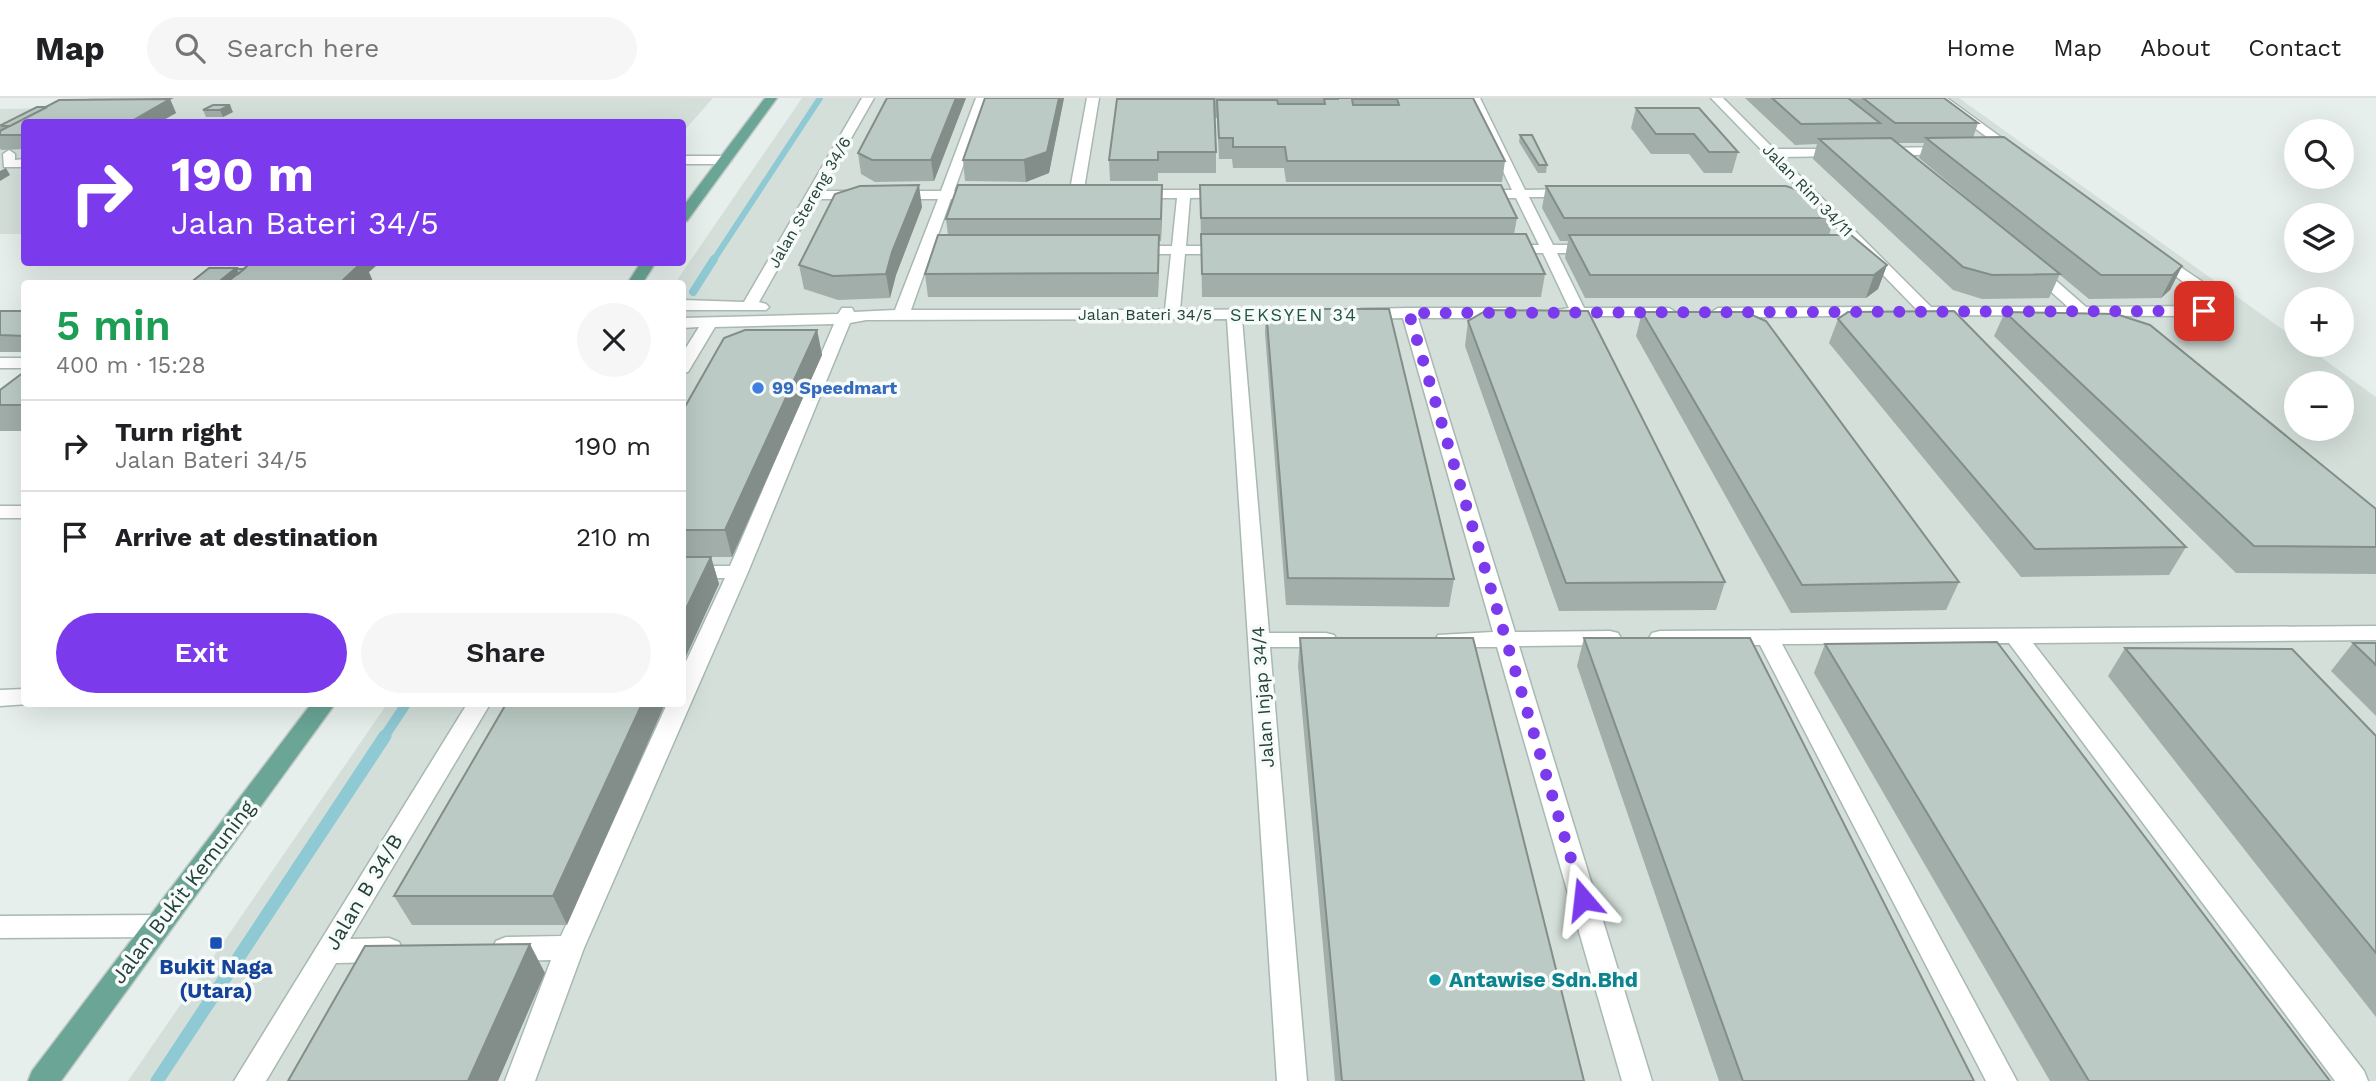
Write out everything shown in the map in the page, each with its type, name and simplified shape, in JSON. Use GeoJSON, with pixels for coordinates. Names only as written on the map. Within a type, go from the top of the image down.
{"type":"FeatureCollection","features":[{"type":"Feature","properties":{"kind":"main road"},"geometry":{"type":"LineString","coordinates":[[686,213],[771,98]]}},
{"type":"Feature","properties":{"kind":"main road","name":"Jalan Bukit Kemuning"},"geometry":{"type":"LineString","coordinates":[[43,1081],[321,707]]}},
{"type":"Feature","properties":{"kind":"street","name":"Jalan Stereng 34/6"},"geometry":{"type":"LineString","coordinates":[[749,306],[868,98]]}},
{"type":"Feature","properties":{"kind":"street"},"geometry":{"type":"LineString","coordinates":[[901,315],[982,98]]}},
{"type":"Feature","properties":{"kind":"street"},"geometry":{"type":"LineString","coordinates":[[1076,195],[1093,98]]}},
{"type":"Feature","properties":{"kind":"street"},"geometry":{"type":"LineString","coordinates":[[1474,98],[1579,313]]}},
{"type":"Feature","properties":{"kind":"street","name":"Jalan Rim 34/11"},"geometry":{"type":"LineString","coordinates":[[1717,98],[1772,153],[1803,193],[1867,250],[1927,312]]}},
{"type":"Feature","properties":{"kind":"street"},"geometry":{"type":"LineString","coordinates":[[1940,98],[2035,166]]}},
{"type":"Feature","properties":{"kind":"street"},"geometry":{"type":"LineString","coordinates":[[1772,153],[1962,150]]}},
{"type":"Feature","properties":{"kind":"street"},"geometry":{"type":"LineString","coordinates":[[1987,150],[2013,150]]}},
{"type":"Feature","properties":{"kind":"street"},"geometry":{"type":"LineString","coordinates":[[1899,151],[1919,169]]}},
{"type":"Feature","properties":{"kind":"street"},"geometry":{"type":"LineString","coordinates":[[9,154],[8,163],[21,163]]}},
{"type":"Feature","properties":{"kind":"street"},"geometry":{"type":"LineString","coordinates":[[686,160],[726,160]]}},
{"type":"Feature","properties":{"kind":"street"},"geometry":{"type":"LineString","coordinates":[[1467,194],[1589,193]]}},
{"type":"Feature","properties":{"kind":"street"},"geometry":{"type":"LineString","coordinates":[[1116,194],[1238,194]]}},
{"type":"Feature","properties":{"kind":"street"},"geometry":{"type":"LineString","coordinates":[[1172,314],[1184,194]]}},
{"type":"Feature","properties":{"kind":"street"},"geometry":{"type":"LineString","coordinates":[[812,195],[998,195]]}},
{"type":"Feature","properties":{"kind":"street"},"geometry":{"type":"LineString","coordinates":[[1341,314],[1411,321],[1533,313],[2204,311],[2222,306],[2211,294],[2145,246]]}},
{"type":"Feature","properties":{"kind":"street"},"geometry":{"type":"LineString","coordinates":[[1493,249],[1603,249]]}},
{"type":"Feature","properties":{"kind":"street"},"geometry":{"type":"LineString","coordinates":[[926,250],[979,250]]}},
{"type":"Feature","properties":{"kind":"street"},"geometry":{"type":"LineString","coordinates":[[1112,250],[1247,250]]}},
{"type":"Feature","properties":{"kind":"street"},"geometry":{"type":"LineString","coordinates":[[1839,250],[1867,250]]}},
{"type":"Feature","properties":{"kind":"street"},"geometry":{"type":"LineString","coordinates":[[2022,258],[2084,312]]}},
{"type":"Feature","properties":{"kind":"street"},"geometry":{"type":"LineString","coordinates":[[686,305],[749,306],[845,315]]}},
{"type":"Feature","properties":{"kind":"street","name":"Jalan Injap 34/4"},"geometry":{"type":"LineString","coordinates":[[1234,314],[1292,1081]]}},
{"type":"Feature","properties":{"kind":"street","name":"Jalan Bateri 34/5"},"geometry":{"type":"LineString","coordinates":[[845,315],[1315,314]]}},
{"type":"Feature","properties":{"kind":"street"},"geometry":{"type":"LineString","coordinates":[[686,323],[845,315]]}},
{"type":"Feature","properties":{"kind":"street"},"geometry":{"type":"LineString","coordinates":[[686,687],[738,572],[845,315]]}},
{"type":"Feature","properties":{"kind":"street"},"geometry":{"type":"LineString","coordinates":[[1411,321],[1637,1081]]}},
{"type":"Feature","properties":{"kind":"street"},"geometry":{"type":"LineString","coordinates":[[686,362],[710,323]]}},
{"type":"Feature","properties":{"kind":"street"},"geometry":{"type":"LineString","coordinates":[[0,363],[21,363]]}},
{"type":"Feature","properties":{"kind":"street"},"geometry":{"type":"LineString","coordinates":[[0,377],[21,377]]}},
{"type":"Feature","properties":{"kind":"street"},"geometry":{"type":"LineString","coordinates":[[0,512],[21,512]]}},
{"type":"Feature","properties":{"kind":"street"},"geometry":{"type":"LineString","coordinates":[[686,572],[738,572]]}},
{"type":"Feature","properties":{"kind":"street"},"geometry":{"type":"LineString","coordinates":[[1423,640],[2376,633]]}},
{"type":"Feature","properties":{"kind":"street"},"geometry":{"type":"LineString","coordinates":[[2260,634],[2280,653]]}},
{"type":"Feature","properties":{"kind":"street"},"geometry":{"type":"LineString","coordinates":[[2016,636],[2353,1081]]}},
{"type":"Feature","properties":{"kind":"street"},"geometry":{"type":"LineString","coordinates":[[1767,637],[2001,1081]]}},
{"type":"Feature","properties":{"kind":"street"},"geometry":{"type":"LineString","coordinates":[[1258,640],[1341,640]]}},
{"type":"Feature","properties":{"kind":"street"},"geometry":{"type":"LineString","coordinates":[[0,698],[21,698]]}},
{"type":"Feature","properties":{"kind":"street","name":"Jalan B 34/B"},"geometry":{"type":"LineString","coordinates":[[249,1081],[476,707]]}},
{"type":"Feature","properties":{"kind":"street"},"geometry":{"type":"LineString","coordinates":[[520,1081],[570,948],[678,707]]}},
{"type":"Feature","properties":{"kind":"street"},"geometry":{"type":"LineString","coordinates":[[0,928],[158,926]]}},
{"type":"Feature","properties":{"kind":"street"},"geometry":{"type":"LineString","coordinates":[[476,950],[570,948]]}},
{"type":"Feature","properties":{"kind":"street"},"geometry":{"type":"LineString","coordinates":[[328,951],[422,950]]}},
{"type":"Feature","properties":{"kind":"shaded area"},"geometry":{"type":"Polygon","coordinates":[[[90,98],[713,98],[686,129],[686,119],[21,119],[21,234],[0,234],[0,109],[69,108],[90,98]]]}},
{"type":"Feature","properties":{"kind":"shaded area"},"geometry":{"type":"Polygon","coordinates":[[[802,98],[1959,98],[2284,330],[2284,357],[2321,357],[2340,371],[2284,371],[2284,441],[2354,441],[2354,381],[2376,397],[2376,1081],[128,1081],[385,707],[686,707],[686,280],[677,280],[802,98]]]}},
{"type":"Feature","properties":{"kind":"building"},"geometry":{"type":"Polygon","coordinates":[[[887,98],[956,98],[931,160],[872,160],[858,153],[887,98]]]}},
{"type":"Feature","properties":{"kind":"building"},"geometry":{"type":"Polygon","coordinates":[[[985,98],[1059,98],[1047,152],[1024,160],[963,160],[985,98]]]}},
{"type":"Feature","properties":{"kind":"building"},"geometry":{"type":"Polygon","coordinates":[[[1473,98],[1505,161],[1287,161],[1285,147],[1233,147],[1233,138],[1219,138],[1217,100],[1277,100],[1278,104],[1325,104],[1324,99],[1473,98]],[[1352,99],[1353,105],[1399,105],[1397,99],[1352,99]]]}},
{"type":"Feature","properties":{"kind":"building"},"geometry":{"type":"Polygon","coordinates":[[[1772,98],[1848,98],[1880,123],[1801,124],[1772,98]]]}},
{"type":"Feature","properties":{"kind":"building"},"geometry":{"type":"Polygon","coordinates":[[[1863,98],[1944,98],[1978,123],[1895,123],[1863,98]]]}},
{"type":"Feature","properties":{"kind":"building"},"geometry":{"type":"Polygon","coordinates":[[[170,99],[135,119],[23,119],[59,100],[170,99]]]}},
{"type":"Feature","properties":{"kind":"building"},"geometry":{"type":"Polygon","coordinates":[[[1117,99],[1214,99],[1216,152],[1158,152],[1158,160],[1109,160],[1117,99]]]}},
{"type":"Feature","properties":{"kind":"building"},"geometry":{"type":"Polygon","coordinates":[[[213,105],[230,105],[220,110],[203,110],[213,105]]]}},
{"type":"Feature","properties":{"kind":"building"},"geometry":{"type":"Polygon","coordinates":[[[37,107],[47,107],[10,126],[1,125],[37,107]]]}},
{"type":"Feature","properties":{"kind":"building"},"geometry":{"type":"Polygon","coordinates":[[[1636,108],[1699,108],[1738,152],[1709,152],[1694,134],[1656,134],[1636,108]]]}},
{"type":"Feature","properties":{"kind":"building"},"geometry":{"type":"Polygon","coordinates":[[[21,120],[21,135],[0,135],[0,131],[21,120]]]}},
{"type":"Feature","properties":{"kind":"building"},"geometry":{"type":"Polygon","coordinates":[[[1520,135],[1532,135],[1547,165],[1539,165],[1520,135]]]}},
{"type":"Feature","properties":{"kind":"building"},"geometry":{"type":"Polygon","coordinates":[[[2004,137],[2182,266],[2173,275],[2101,275],[1926,138],[2004,137]]]}},
{"type":"Feature","properties":{"kind":"building"},"geometry":{"type":"Polygon","coordinates":[[[1891,138],[2060,274],[1992,275],[1963,267],[1819,139],[1891,138]]]}},
{"type":"Feature","properties":{"kind":"building"},"geometry":{"type":"Polygon","coordinates":[[[919,185],[886,274],[833,276],[799,265],[835,194],[860,186],[919,185]]]}},
{"type":"Feature","properties":{"kind":"building"},"geometry":{"type":"Polygon","coordinates":[[[958,185],[1162,185],[1161,219],[946,219],[958,185]]]}},
{"type":"Feature","properties":{"kind":"building"},"geometry":{"type":"Polygon","coordinates":[[[1200,185],[1501,185],[1517,218],[1201,218],[1200,185]]]}},
{"type":"Feature","properties":{"kind":"building"},"geometry":{"type":"Polygon","coordinates":[[[1546,186],[1786,186],[1813,195],[1834,218],[1564,218],[1546,186]]]}},
{"type":"Feature","properties":{"kind":"building"},"geometry":{"type":"Polygon","coordinates":[[[1201,234],[1526,234],[1545,274],[1202,274],[1201,234]]]}},
{"type":"Feature","properties":{"kind":"building"},"geometry":{"type":"Polygon","coordinates":[[[938,235],[1159,235],[1158,273],[925,274],[938,235]]]}},
{"type":"Feature","properties":{"kind":"building"},"geometry":{"type":"Polygon","coordinates":[[[1569,235],[1851,235],[1887,265],[1874,275],[1590,275],[1569,235]]]}},
{"type":"Feature","properties":{"kind":"building"},"geometry":{"type":"Polygon","coordinates":[[[247,266],[358,266],[343,280],[230,280],[247,266]]]}},
{"type":"Feature","properties":{"kind":"building"},"geometry":{"type":"Polygon","coordinates":[[[209,268],[236,268],[221,280],[194,280],[209,268]]]}},
{"type":"Feature","properties":{"kind":"building"},"geometry":{"type":"Polygon","coordinates":[[[1266,309],[1389,309],[1454,579],[1288,578],[1266,309]]]}},
{"type":"Feature","properties":{"kind":"building"},"geometry":{"type":"Polygon","coordinates":[[[1487,310],[1588,311],[1725,582],[1566,583],[1468,321],[1487,310]]]}},
{"type":"Feature","properties":{"kind":"building"},"geometry":{"type":"Polygon","coordinates":[[[0,311],[21,311],[21,336],[0,335],[0,311]]]}},
{"type":"Feature","properties":{"kind":"building"},"geometry":{"type":"Polygon","coordinates":[[[1954,311],[2186,547],[2035,549],[1838,319],[1848,312],[1954,311]]]}},
{"type":"Feature","properties":{"kind":"building"},"geometry":{"type":"Polygon","coordinates":[[[1642,312],[1745,312],[1766,321],[1959,582],[1802,585],[1642,312]]]}},
{"type":"Feature","properties":{"kind":"building"},"geometry":{"type":"Polygon","coordinates":[[[2005,312],[2116,314],[2150,325],[2284,434],[2284,441],[2292,441],[2376,509],[2376,547],[2254,546],[2005,312]]]}},
{"type":"Feature","properties":{"kind":"building"},"geometry":{"type":"Polygon","coordinates":[[[745,330],[817,330],[725,530],[686,530],[686,405],[724,338],[745,330]]]}},
{"type":"Feature","properties":{"kind":"building"},"geometry":{"type":"Polygon","coordinates":[[[21,374],[21,405],[0,405],[0,390],[21,374]]]}},
{"type":"Feature","properties":{"kind":"building"},"geometry":{"type":"Polygon","coordinates":[[[686,557],[711,557],[686,609],[686,557]]]}},
{"type":"Feature","properties":{"kind":"building"},"geometry":{"type":"Polygon","coordinates":[[[1300,638],[1473,638],[1584,1081],[1342,1081],[1300,638]]]}},
{"type":"Feature","properties":{"kind":"building"},"geometry":{"type":"Polygon","coordinates":[[[1584,638],[1750,638],[1974,1081],[1743,1081],[1584,638]]]}},
{"type":"Feature","properties":{"kind":"building"},"geometry":{"type":"Polygon","coordinates":[[[1997,642],[2330,1081],[2089,1081],[1825,644],[1997,642]]]}},
{"type":"Feature","properties":{"kind":"building"},"geometry":{"type":"Polygon","coordinates":[[[2353,643],[2376,643],[2376,665],[2353,643]]]}},
{"type":"Feature","properties":{"kind":"building"},"geometry":{"type":"Polygon","coordinates":[[[2125,648],[2292,649],[2376,736],[2376,953],[2125,648]]]}},
{"type":"Feature","properties":{"kind":"building"},"geometry":{"type":"Polygon","coordinates":[[[504,707],[641,707],[553,896],[394,896],[504,707]]]}},
{"type":"Feature","properties":{"kind":"building"},"geometry":{"type":"Polygon","coordinates":[[[530,944],[468,1081],[288,1081],[365,946],[530,944]]]}},
{"type":"Feature","properties":{"kind":"waterway"},"geometry":{"type":"LineString","coordinates":[[713,261],[820,98]]}},
{"type":"Feature","properties":{"kind":"waterway"},"geometry":{"type":"LineString","coordinates":[[693,292],[714,259]]}},
{"type":"Feature","properties":{"kind":"waterway"},"geometry":{"type":"LineString","coordinates":[[384,737],[404,707]]}},
{"type":"Feature","properties":{"kind":"waterway"},"geometry":{"type":"LineString","coordinates":[[157,1081],[385,736]]}},
{"type":"Feature","properties":{"kind":"place","name":"99 Speedmart"},"geometry":{"type":"Point","coordinates":[758,388]}},
{"type":"Feature","properties":{"kind":"place","name":"Bukit Naga (Utara)"},"geometry":{"type":"Point","coordinates":[216,943]}},
{"type":"Feature","properties":{"kind":"place","name":"Antawise Sdn.Bhd"},"geometry":{"type":"Point","coordinates":[1435,980]}},
{"type":"Feature","properties":{"kind":"district","name":"SEKSYEN 34"},"geometry":{"type":"Point","coordinates":[1294,315]}},
{"type":"Feature","properties":{"kind":"route"},"geometry":{"type":"LineString","coordinates":[[1583,899],[1409,313],[2204,311]]}}]}
